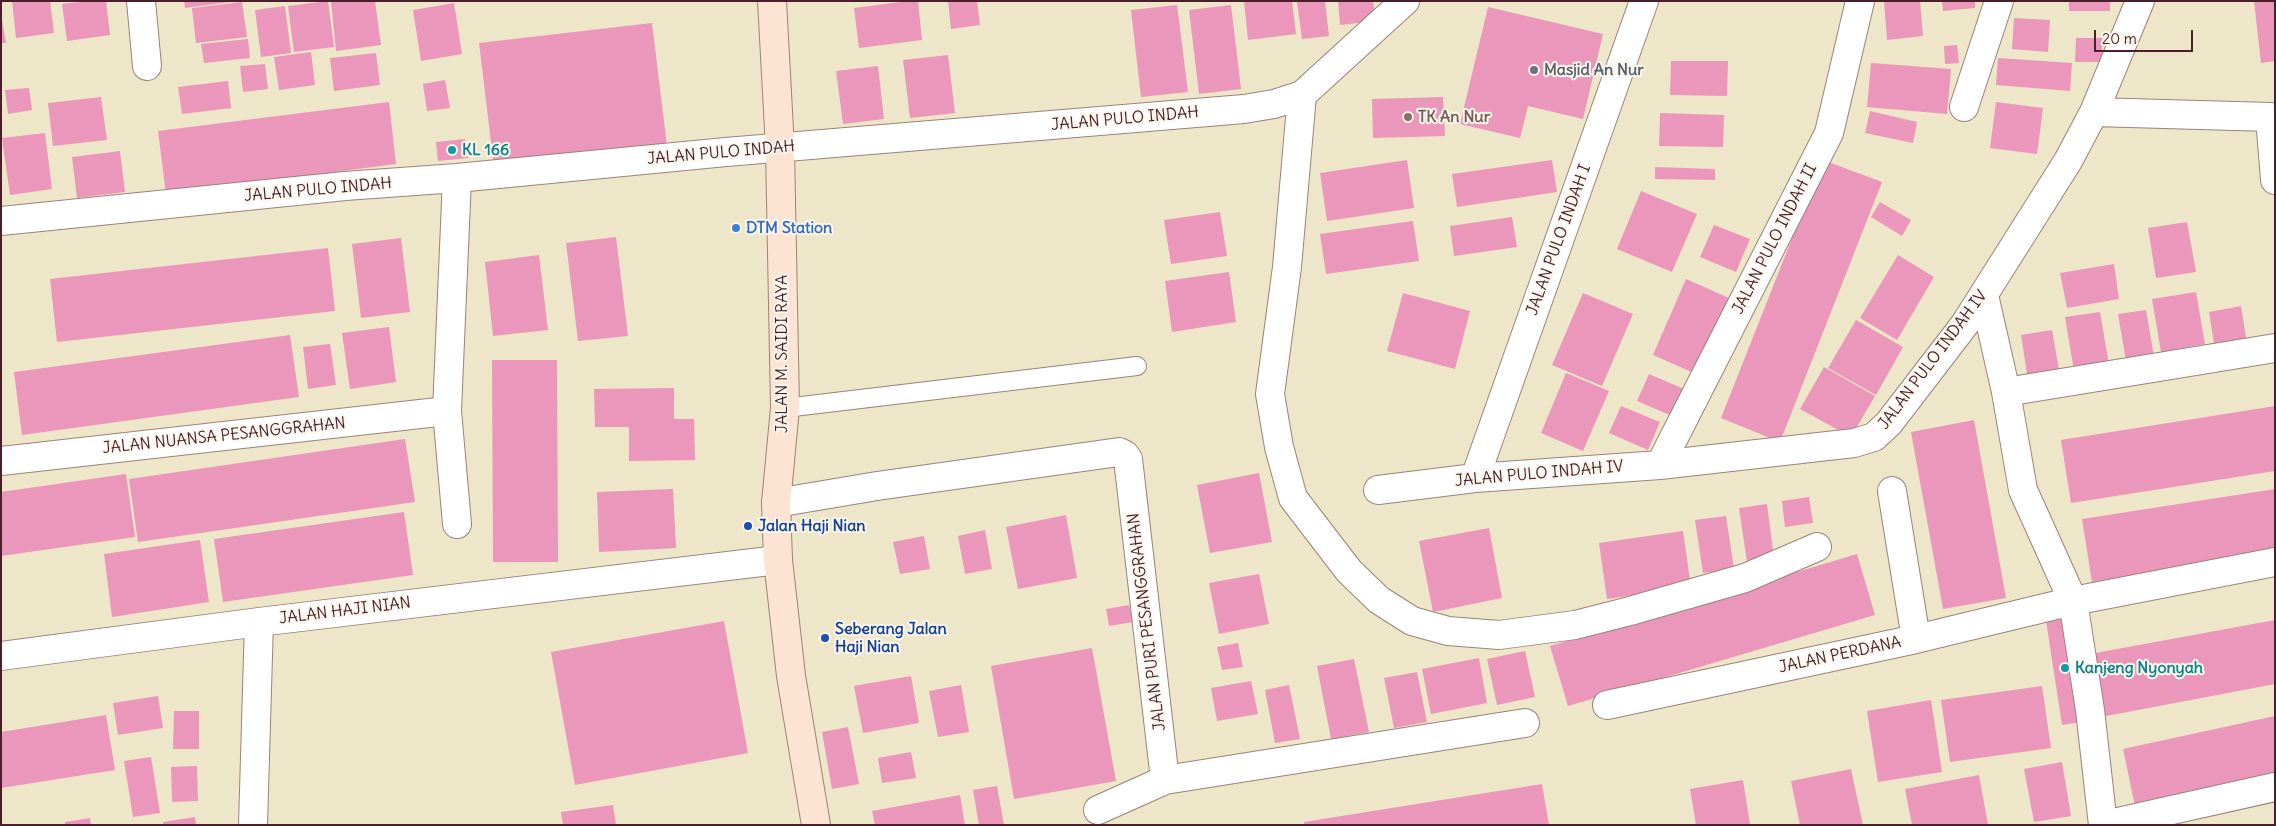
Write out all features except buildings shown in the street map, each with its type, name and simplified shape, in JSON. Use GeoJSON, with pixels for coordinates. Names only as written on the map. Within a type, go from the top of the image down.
{"type":"FeatureCollection","features":[{"type":"Feature","properties":{"kind":"street"},"geometry":{"type":"LineString","coordinates":[[141,1],[147,66]]}},
{"type":"Feature","properties":{"kind":"street","name":"JALAN M. SAIDI RAYA"},"geometry":{"type":"LineString","coordinates":[[772,1],[780,148],[785,408],[776,503],[778,560],[791,676],[816,825]]}},
{"type":"Feature","properties":{"kind":"street","name":"JALAN PULO INDAH"},"geometry":{"type":"LineString","coordinates":[[1,221],[345,186],[457,178],[780,148],[1244,109],[1274,104],[1302,95],[1405,1]]}},
{"type":"Feature","properties":{"kind":"street","name":"JALAN PULO INDAH I"},"geometry":{"type":"LineString","coordinates":[[1475,478],[1644,1]]}},
{"type":"Feature","properties":{"kind":"street","name":"JALAN PULO INDAH II"},"geometry":{"type":"LineString","coordinates":[[1660,465],[1829,133],[1860,1]]}},
{"type":"Feature","properties":{"kind":"street"},"geometry":{"type":"LineString","coordinates":[[1964,107],[1999,1]]}},
{"type":"Feature","properties":{"kind":"street","name":"JALAN PULO INDAH IV"},"geometry":{"type":"LineString","coordinates":[[1378,490],[1475,478],[1660,465],[1854,443],[1874,437],[1889,423],[1964,324],[2068,161],[2094,112],[2140,1]]}},
{"type":"Feature","properties":{"kind":"street"},"geometry":{"type":"LineString","coordinates":[[1302,95],[1287,267],[1270,394],[1279,447],[1293,498],[1349,571],[1379,600],[1412,621],[1448,631],[1508,634],[1575,625],[1630,611],[1745,578],[1817,547]]}},
{"type":"Feature","properties":{"kind":"street"},"geometry":{"type":"LineString","coordinates":[[2094,112],[2270,117],[2275,180]]}},
{"type":"Feature","properties":{"kind":"street"},"geometry":{"type":"LineString","coordinates":[[457,178],[447,411],[457,524]]}},
{"type":"Feature","properties":{"kind":"street"},"geometry":{"type":"LineString","coordinates":[[1984,295],[2006,392],[2023,490],[2073,601],[2090,710],[2104,825],[2275,787]]}},
{"type":"Feature","properties":{"kind":"street"},"geometry":{"type":"LineString","coordinates":[[2006,392],[2275,348]]}},
{"type":"Feature","properties":{"kind":"street","name":"JALAN NUANSA PESANGGRAHAN"},"geometry":{"type":"LineString","coordinates":[[1,461],[447,411]]}},
{"type":"Feature","properties":{"kind":"street","name":"JALAN PURI PESANGGRAHAN"},"geometry":{"type":"LineString","coordinates":[[776,503],[877,486],[1109,453],[1119,452],[1125,455],[1128,459],[1165,780]]}},
{"type":"Feature","properties":{"kind":"street"},"geometry":{"type":"LineString","coordinates":[[1892,491],[1916,638]]}},
{"type":"Feature","properties":{"kind":"street","name":"JALAN HAJI NIAN"},"geometry":{"type":"LineString","coordinates":[[1,656],[259,622],[778,560]]}},
{"type":"Feature","properties":{"kind":"street","name":"JALAN PERDANA"},"geometry":{"type":"LineString","coordinates":[[1607,705],[1916,638],[2073,601],[2275,562]]}},
{"type":"Feature","properties":{"kind":"street"},"geometry":{"type":"LineString","coordinates":[[253,825],[259,622]]}},
{"type":"Feature","properties":{"kind":"street"},"geometry":{"type":"LineString","coordinates":[[1098,810],[1165,780],[1525,723]]}},
{"type":"Feature","properties":{"kind":"lane"},"geometry":{"type":"LineString","coordinates":[[785,408],[1137,366]]}},
{"type":"Feature","properties":{"kind":"place","name":"Masjid An Nur"},"geometry":{"type":"Point","coordinates":[1534,70]}},
{"type":"Feature","properties":{"kind":"place","name":"TK An Nur"},"geometry":{"type":"Point","coordinates":[1408,117]}},
{"type":"Feature","properties":{"kind":"place","name":"KL 166"},"geometry":{"type":"Point","coordinates":[452,150]}},
{"type":"Feature","properties":{"kind":"place","name":"DTM Station"},"geometry":{"type":"Point","coordinates":[736,228]}},
{"type":"Feature","properties":{"kind":"place","name":"Jalan Haji Nian"},"geometry":{"type":"Point","coordinates":[748,526]}},
{"type":"Feature","properties":{"kind":"place","name":"Seberang Jalan Haji Nian"},"geometry":{"type":"Point","coordinates":[825,638]}},
{"type":"Feature","properties":{"kind":"place","name":"Kanjeng Nyonyah"},"geometry":{"type":"Point","coordinates":[2065,668]}}]}
